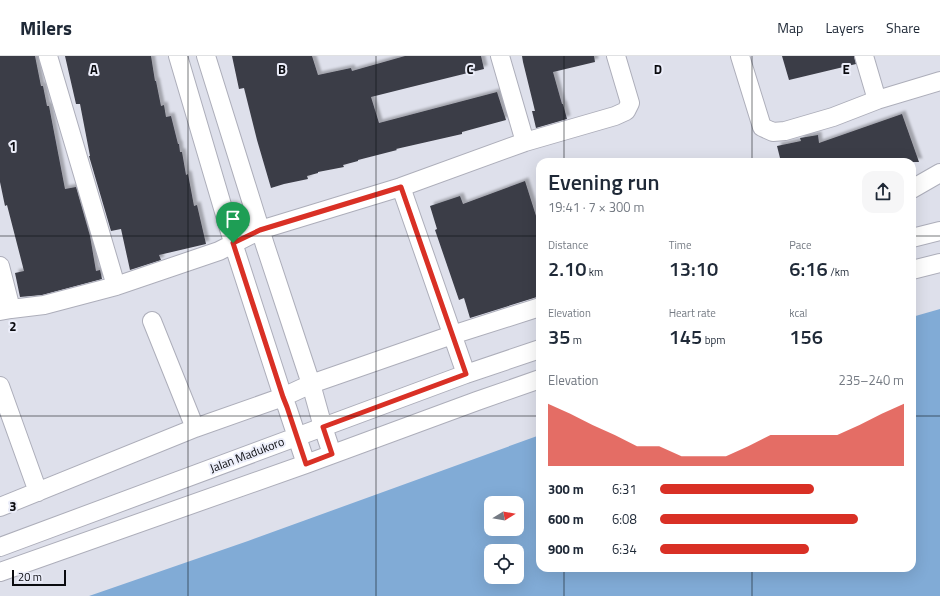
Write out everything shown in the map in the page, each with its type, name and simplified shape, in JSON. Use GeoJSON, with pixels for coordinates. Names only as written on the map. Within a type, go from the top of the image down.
{"type":"FeatureCollection","features":[{"type":"Feature","properties":{"kind":"street"},"geometry":{"type":"LineString","coordinates":[[48,56],[116,286]]}},
{"type":"Feature","properties":{"kind":"street"},"geometry":{"type":"LineString","coordinates":[[203,56],[179,59],[233,243],[306,464]]}},
{"type":"Feature","properties":{"kind":"street"},"geometry":{"type":"LineString","coordinates":[[206,56],[332,454]]}},
{"type":"Feature","properties":{"kind":"street"},"geometry":{"type":"LineString","coordinates":[[500,56],[525,142]]}},
{"type":"Feature","properties":{"kind":"street"},"geometry":{"type":"LineString","coordinates":[[0,266],[6,310],[44,305],[116,286],[219,251],[260,230],[401,187],[525,142],[615,116],[626,111],[630,103],[616,56]]}},
{"type":"Feature","properties":{"kind":"street"},"geometry":{"type":"LineString","coordinates":[[740,56],[762,127],[773,132],[785,131],[833,117],[877,100],[940,81]]}},
{"type":"Feature","properties":{"kind":"street"},"geometry":{"type":"LineString","coordinates":[[864,56],[877,100]]}},
{"type":"Feature","properties":{"kind":"street"},"geometry":{"type":"LineString","coordinates":[[916,187],[940,173]]}},
{"type":"Feature","properties":{"kind":"street"},"geometry":{"type":"LineString","coordinates":[[401,187],[466,374]]}},
{"type":"Feature","properties":{"kind":"street"},"geometry":{"type":"LineString","coordinates":[[916,237],[940,231]]}},
{"type":"Feature","properties":{"kind":"street"},"geometry":{"type":"LineString","coordinates":[[916,269],[940,263]]}},
{"type":"Feature","properties":{"kind":"street"},"geometry":{"type":"LineString","coordinates":[[0,507],[195,428],[283,397],[311,384],[452,335],[536,309]]}},
{"type":"Feature","properties":{"kind":"street"},"geometry":{"type":"LineString","coordinates":[[152,321],[195,428]]}},
{"type":"Feature","properties":{"kind":"street","name":"Jalan Madukoro"},"geometry":{"type":"LineString","coordinates":[[0,547],[297,436],[466,374],[536,350]]}},
{"type":"Feature","properties":{"kind":"street"},"geometry":{"type":"LineString","coordinates":[[0,572],[306,464],[536,380]]}},
{"type":"Feature","properties":{"kind":"street"},"geometry":{"type":"LineString","coordinates":[[0,386],[38,492]]}},
{"type":"Feature","properties":{"kind":"water"},"geometry":{"type":"Polygon","coordinates":[[[940,309],[940,596],[89,596],[248,541],[536,436],[536,572],[916,572],[916,316],[940,309]]]}},
{"type":"Feature","properties":{"kind":"building"},"geometry":{"type":"Polygon","coordinates":[[[0,56],[35,56],[41,86],[43,86],[47,106],[49,106],[65,189],[76,187],[90,236],[96,271],[100,270],[102,279],[42,295],[20,297],[15,273],[24,271],[7,205],[5,206],[0,182],[0,56]]]}},
{"type":"Feature","properties":{"kind":"building"},"geometry":{"type":"Polygon","coordinates":[[[65,56],[151,56],[161,106],[164,105],[166,117],[171,116],[180,152],[182,152],[186,175],[188,174],[194,206],[197,205],[206,244],[159,255],[161,260],[130,270],[121,229],[111,231],[89,156],[80,104],[76,104],[65,56]]]}},
{"type":"Feature","properties":{"kind":"building"},"geometry":{"type":"Polygon","coordinates":[[[232,56],[312,56],[318,75],[351,68],[352,71],[405,56],[481,56],[484,69],[371,97],[379,123],[497,92],[506,120],[462,132],[462,134],[396,149],[397,150],[343,165],[344,167],[318,172],[307,176],[308,179],[271,188],[244,88],[239,89],[232,56]]]}},
{"type":"Feature","properties":{"kind":"building"},"geometry":{"type":"Polygon","coordinates":[[[522,56],[594,56],[595,62],[553,72],[567,119],[536,128],[532,111],[535,111],[522,56]]]}},
{"type":"Feature","properties":{"kind":"building"},"geometry":{"type":"Polygon","coordinates":[[[782,56],[854,56],[856,64],[789,80],[782,56]]]}},
{"type":"Feature","properties":{"kind":"building"},"geometry":{"type":"Polygon","coordinates":[[[902,114],[919,162],[916,162],[916,158],[780,158],[777,146],[801,141],[800,138],[818,135],[819,143],[902,114]]]}},
{"type":"Feature","properties":{"kind":"building"},"geometry":{"type":"Polygon","coordinates":[[[525,181],[536,216],[536,297],[470,318],[464,298],[459,300],[435,230],[437,229],[430,206],[460,196],[463,204],[525,181]]]}},
{"type":"Feature","properties":{"kind":"route"},"geometry":{"type":"LineString","coordinates":[[401,187],[466,374],[323,427],[332,454],[306,464],[233,243],[260,230],[401,187]]}}]}
